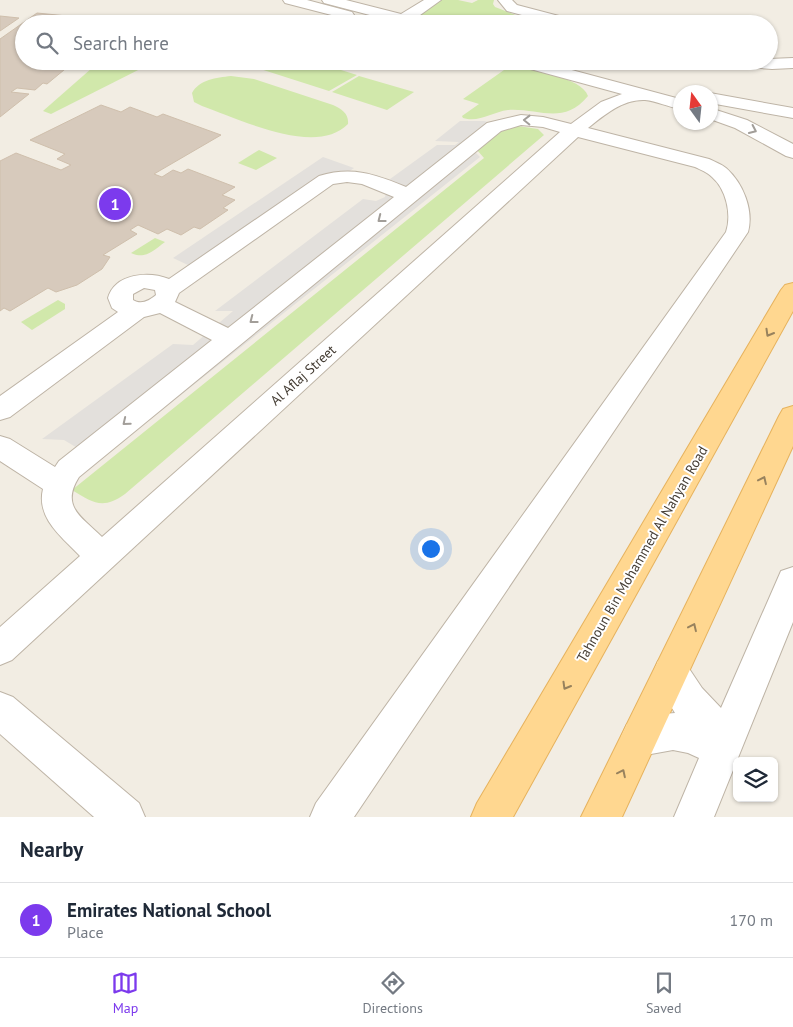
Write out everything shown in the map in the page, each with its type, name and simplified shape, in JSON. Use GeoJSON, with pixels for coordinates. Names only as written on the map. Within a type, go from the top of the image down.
{"type":"FeatureCollection","features":[{"type":"Feature","properties":{"kind":"main road","name":"Tahnoun Bin Mohammed Al Nahyan Road"},"geometry":{"type":"LineString","coordinates":[[491,817],[793,290]]}},
{"type":"Feature","properties":{"kind":"main road"},"geometry":{"type":"LineString","coordinates":[[600,817],[671,673],[793,416]]}},
{"type":"Feature","properties":{"kind":"street"},"geometry":{"type":"LineString","coordinates":[[290,0],[346,15]]}},
{"type":"Feature","properties":{"kind":"street"},"geometry":{"type":"LineString","coordinates":[[330,0],[388,15]]}},
{"type":"Feature","properties":{"kind":"street"},"geometry":{"type":"LineString","coordinates":[[410,15],[434,0]]}},
{"type":"Feature","properties":{"kind":"street"},"geometry":{"type":"LineString","coordinates":[[506,0],[512,8],[528,15]]}},
{"type":"Feature","properties":{"kind":"street"},"geometry":{"type":"LineString","coordinates":[[546,15],[560,6]]}},
{"type":"Feature","properties":{"kind":"street"},"geometry":{"type":"LineString","coordinates":[[778,63],[793,62]]}},
{"type":"Feature","properties":{"kind":"street"},"geometry":{"type":"LineString","coordinates":[[542,70],[603,93]]}},
{"type":"Feature","properties":{"kind":"street"},"geometry":{"type":"LineString","coordinates":[[602,70],[673,89]]}},
{"type":"Feature","properties":{"kind":"street","name":"Al Aflaj Street"},"geometry":{"type":"LineString","coordinates":[[0,649],[575,129],[603,93],[625,98],[645,95],[673,102]]}},
{"type":"Feature","properties":{"kind":"street"},"geometry":{"type":"LineString","coordinates":[[718,99],[793,113]]}},
{"type":"Feature","properties":{"kind":"street"},"geometry":{"type":"LineString","coordinates":[[718,116],[741,124],[793,152]]}},
{"type":"Feature","properties":{"kind":"street"},"geometry":{"type":"LineString","coordinates":[[101,557],[58,512],[56,497],[59,484],[69,469],[229,338],[411,196],[494,127],[502,124],[532,120],[575,129],[695,161],[714,168],[723,176],[739,207],[740,225],[330,817]]}},
{"type":"Feature","properties":{"kind":"street"},"geometry":{"type":"LineString","coordinates":[[0,410],[326,180],[336,176],[354,176],[411,196]]}},
{"type":"Feature","properties":{"kind":"street"},"geometry":{"type":"LineString","coordinates":[[156,301],[229,338]]}},
{"type":"Feature","properties":{"kind":"street"},"geometry":{"type":"LineString","coordinates":[[0,446],[59,484]]}},
{"type":"Feature","properties":{"kind":"street"},"geometry":{"type":"LineString","coordinates":[[694,817],[793,581]]}},
{"type":"Feature","properties":{"kind":"street"},"geometry":{"type":"LineString","coordinates":[[671,673],[680,691],[692,708],[709,723],[724,744]]}},
{"type":"Feature","properties":{"kind":"street"},"geometry":{"type":"LineString","coordinates":[[0,710],[124,817]]}},
{"type":"Feature","properties":{"kind":"street"},"geometry":{"type":"LineString","coordinates":[[640,737],[658,731],[680,731],[724,744]]}},
{"type":"Feature","properties":{"kind":"green space"},"geometry":{"type":"Polygon","coordinates":[[[441,0],[458,0],[472,3],[478,0],[494,0],[493,4],[495,7],[515,15],[416,15],[441,0]]]}},
{"type":"Feature","properties":{"kind":"green space"},"geometry":{"type":"Polygon","coordinates":[[[90,70],[138,70],[51,114],[43,111],[90,70]]]}},
{"type":"Feature","properties":{"kind":"green space"},"geometry":{"type":"Polygon","coordinates":[[[263,70],[341,70],[357,75],[329,91],[263,70]]]}},
{"type":"Feature","properties":{"kind":"green space"},"geometry":{"type":"Polygon","coordinates":[[[504,70],[533,70],[554,75],[576,84],[584,89],[588,96],[579,105],[569,111],[560,113],[550,114],[508,110],[475,119],[463,118],[462,116],[479,104],[463,99],[504,70]]]}},
{"type":"Feature","properties":{"kind":"green space"},"geometry":{"type":"Polygon","coordinates":[[[231,76],[254,79],[333,105],[344,112],[348,124],[334,133],[317,137],[297,136],[256,126],[194,102],[192,93],[199,85],[209,80],[231,76]]]}},
{"type":"Feature","properties":{"kind":"green space"},"geometry":{"type":"Polygon","coordinates":[[[359,76],[414,92],[387,110],[332,92],[359,76]]]}},
{"type":"Feature","properties":{"kind":"green space"},"geometry":{"type":"Polygon","coordinates":[[[511,125],[538,129],[544,135],[125,494],[110,502],[98,503],[72,490],[484,158],[477,150],[502,129],[511,125]]]}},
{"type":"Feature","properties":{"kind":"green space"},"geometry":{"type":"Polygon","coordinates":[[[259,150],[277,158],[256,170],[238,163],[259,150]]]}},
{"type":"Feature","properties":{"kind":"green space"},"geometry":{"type":"Polygon","coordinates":[[[155,238],[165,242],[145,255],[131,253],[155,238]]]}},
{"type":"Feature","properties":{"kind":"green space"},"geometry":{"type":"Polygon","coordinates":[[[58,300],[65,304],[65,309],[32,330],[21,322],[58,300]]]}},
{"type":"Feature","properties":{"kind":"shaded area"},"geometry":{"type":"Polygon","coordinates":[[[460,121],[484,121],[500,125],[472,149],[480,157],[89,468],[84,452],[64,440],[42,439],[173,344],[193,345],[233,311],[215,311],[363,199],[376,201],[385,197],[386,193],[379,187],[437,145],[455,145],[459,142],[435,141],[460,121]]]}},
{"type":"Feature","properties":{"kind":"shaded area"},"geometry":{"type":"Polygon","coordinates":[[[323,157],[354,168],[205,273],[173,258],[323,157]]]}},
{"type":"Feature","properties":{"kind":"building"},"geometry":{"type":"Polygon","coordinates":[[[37,13],[57,15],[34,15],[37,13]]]}},
{"type":"Feature","properties":{"kind":"building"},"geometry":{"type":"Polygon","coordinates":[[[0,16],[15,18],[15,21],[0,31],[0,16]]]}},
{"type":"Feature","properties":{"kind":"building"},"geometry":{"type":"Polygon","coordinates":[[[15,28],[15,70],[64,70],[47,84],[43,83],[35,90],[17,88],[11,92],[29,94],[0,117],[0,39],[15,28]]]}},
{"type":"Feature","properties":{"kind":"building"},"geometry":{"type":"Polygon","coordinates":[[[101,105],[121,112],[130,107],[157,117],[163,114],[221,135],[154,174],[162,177],[173,170],[181,173],[188,169],[235,187],[222,195],[235,200],[223,208],[228,210],[200,229],[194,227],[181,235],[167,229],[158,234],[138,225],[130,230],[137,234],[103,255],[110,257],[102,269],[77,285],[56,292],[48,288],[10,311],[4,308],[0,311],[0,161],[16,153],[61,170],[71,165],[57,159],[65,154],[30,140],[101,105]]]}},
{"type":"Feature","properties":{"kind":"place","name":"Emirates National School"},"geometry":{"type":"Point","coordinates":[115,204]}}]}
